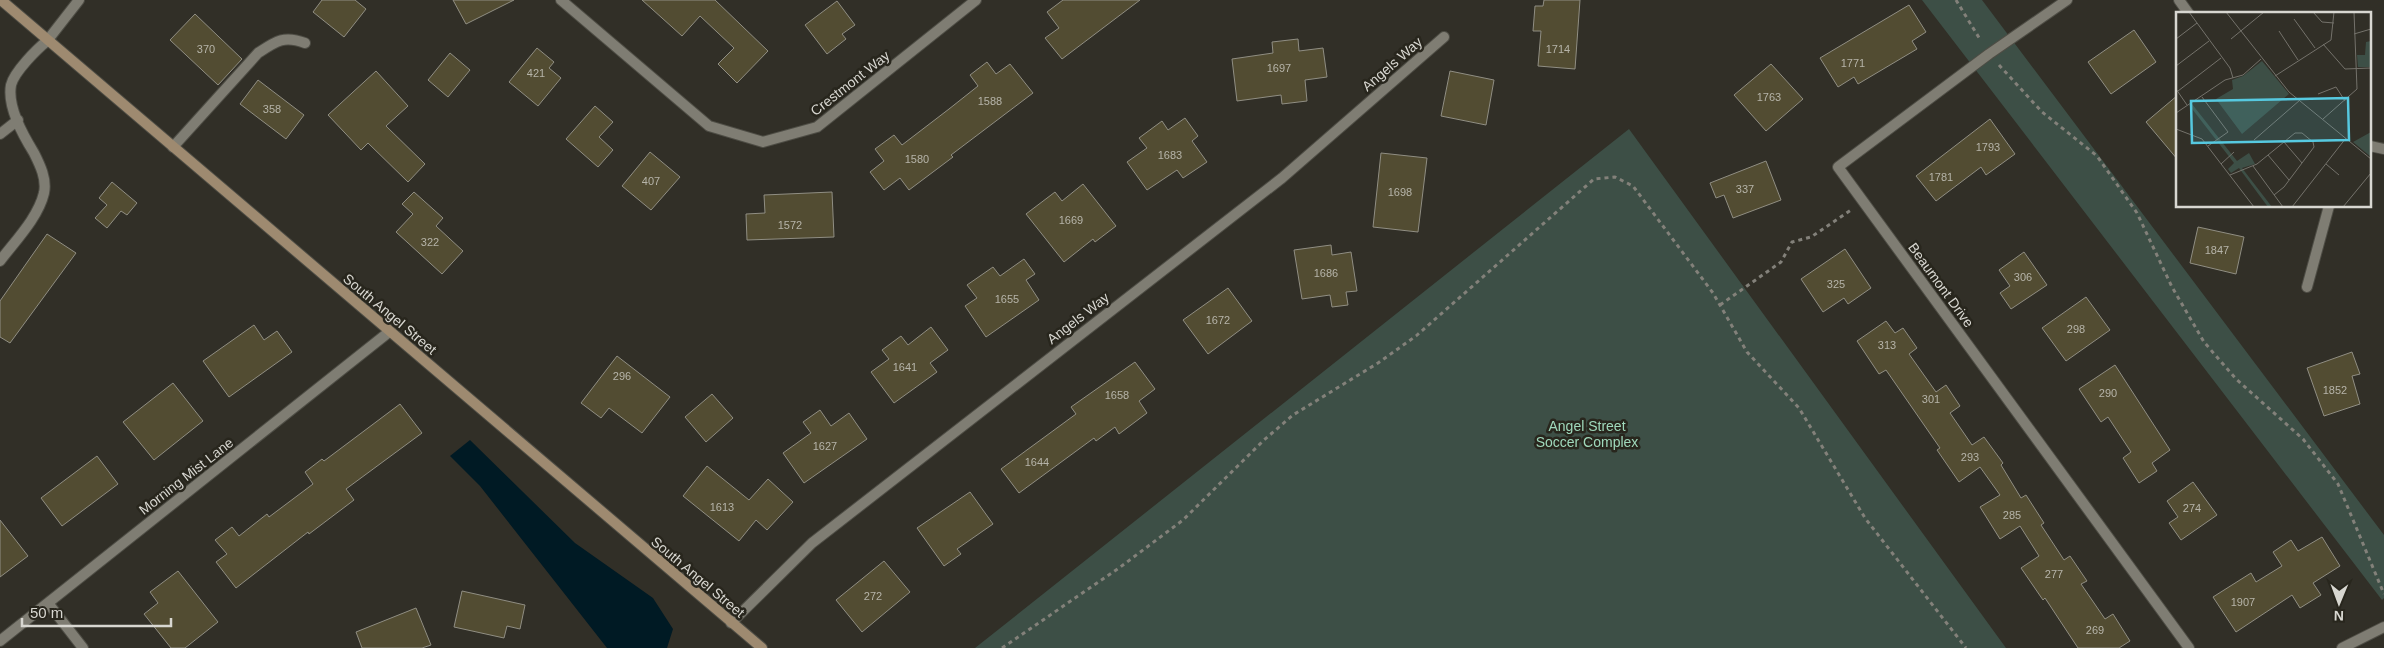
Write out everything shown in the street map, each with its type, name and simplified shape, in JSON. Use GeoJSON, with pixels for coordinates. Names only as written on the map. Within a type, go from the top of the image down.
{"type":"FeatureCollection","features":[{"type":"Feature","properties":{"kind":"street","name":"South Angel Street"},"geometry":{"type":"LineString","coordinates":[[2,0],[389,332],[762,648]]}},
{"type":"Feature","properties":{"kind":"street"},"geometry":{"type":"LineString","coordinates":[[0,261],[33,216],[44,193],[42,169],[18,120],[11,100],[11,83],[33,53],[48,41],[79,0]]}},
{"type":"Feature","properties":{"kind":"street","name":"Crestmont Way"},"geometry":{"type":"LineString","coordinates":[[560,0],[709,126],[763,142],[817,127],[976,0]]}},
{"type":"Feature","properties":{"kind":"street","name":"Beaumont Drive"},"geometry":{"type":"LineString","coordinates":[[2067,0],[1989,54],[1838,167],[2189,648]]}},
{"type":"Feature","properties":{"kind":"street"},"geometry":{"type":"LineString","coordinates":[[2179,0],[2188,12]]}},
{"type":"Feature","properties":{"kind":"street","name":"Angels Way"},"geometry":{"type":"LineString","coordinates":[[731,623],[812,543],[1282,178],[1444,37]]}},
{"type":"Feature","properties":{"kind":"street"},"geometry":{"type":"LineString","coordinates":[[173,147],[258,53],[276,41],[293,38],[305,43]]}},
{"type":"Feature","properties":{"kind":"street"},"geometry":{"type":"LineString","coordinates":[[0,134],[18,120]]}},
{"type":"Feature","properties":{"kind":"street"},"geometry":{"type":"LineString","coordinates":[[2307,288],[2328,208]]}},
{"type":"Feature","properties":{"kind":"street","name":"Morning Mist Lane"},"geometry":{"type":"LineString","coordinates":[[0,641],[389,332]]}},
{"type":"Feature","properties":{"kind":"street"},"geometry":{"type":"LineString","coordinates":[[48,603],[83,648]]}},
{"type":"Feature","properties":{"kind":"street"},"geometry":{"type":"LineString","coordinates":[[2342,648],[2384,627]]}},
{"type":"Feature","properties":{"kind":"path"},"geometry":{"type":"LineString","coordinates":[[1956,0],[1981,41]]}},
{"type":"Feature","properties":{"kind":"path"},"geometry":{"type":"LineString","coordinates":[[1999,65],[2042,112],[2097,156],[2137,213],[2172,287],[2204,342],[2236,379],[2303,439],[2338,484],[2384,594]]}},
{"type":"Feature","properties":{"kind":"path"},"geometry":{"type":"LineString","coordinates":[[1002,648],[1119,568],[1183,520],[1264,440],[1293,415],[1378,364],[1416,336],[1594,179],[1615,177],[1633,186],[1713,293],[1748,352],[1799,408],[1865,518],[1966,648]]}},
{"type":"Feature","properties":{"kind":"path"},"geometry":{"type":"LineString","coordinates":[[1720,305],[1781,262],[1792,242],[1811,237],[1851,210]]}},
{"type":"Feature","properties":{"kind":"green space"},"geometry":{"type":"Polygon","coordinates":[[[1922,0],[1982,0],[2384,535],[2384,598],[2382,600],[1922,0]]]}},
{"type":"Feature","properties":{"kind":"green space","name":"Angel Street Soccer Complex"},"geometry":{"type":"Polygon","coordinates":[[[1629,129],[2006,648],[975,648],[1629,129]]]}},
{"type":"Feature","properties":{"kind":"water"},"geometry":{"type":"Polygon","coordinates":[[[470,440],[575,543],[653,598],[673,629],[667,648],[607,648],[480,486],[450,456],[470,440]]]}},
{"type":"Feature","properties":{"kind":"building"},"geometry":{"type":"Polygon","coordinates":[[[322,0],[355,0],[366,9],[344,37],[313,12],[322,0]]]}},
{"type":"Feature","properties":{"kind":"building"},"geometry":{"type":"Polygon","coordinates":[[[453,0],[514,0],[466,24],[453,0]]]}},
{"type":"Feature","properties":{"kind":"building"},"geometry":{"type":"Polygon","coordinates":[[[642,0],[715,0],[768,51],[737,83],[718,64],[734,48],[700,16],[682,36],[642,0]]]}},
{"type":"Feature","properties":{"kind":"building"},"geometry":{"type":"Polygon","coordinates":[[[1063,0],[1140,0],[1062,59],[1045,38],[1059,28],[1047,12],[1063,0]]]}},
{"type":"Feature","properties":{"kind":"building"},"geometry":{"type":"Polygon","coordinates":[[[1544,0],[1580,0],[1575,69],[1538,66],[1541,31],[1533,31],[1535,6],[1543,6],[1544,0]]]}},
{"type":"Feature","properties":{"kind":"building"},"geometry":{"type":"Polygon","coordinates":[[[837,1],[855,25],[842,34],[846,39],[827,54],[805,25],[837,1]]]}},
{"type":"Feature","properties":{"kind":"building"},"geometry":{"type":"Polygon","coordinates":[[[1909,5],[1926,32],[1912,41],[1917,49],[1858,84],[1854,77],[1838,87],[1820,58],[1909,5]]]}},
{"type":"Feature","properties":{"kind":"building"},"geometry":{"type":"Polygon","coordinates":[[[195,14],[242,59],[218,85],[170,40],[195,14]]]}},
{"type":"Feature","properties":{"kind":"building"},"geometry":{"type":"Polygon","coordinates":[[[2134,30],[2156,62],[2111,94],[2088,62],[2134,30]]]}},
{"type":"Feature","properties":{"kind":"building"},"geometry":{"type":"Polygon","coordinates":[[[1298,39],[1299,51],[1323,48],[1327,77],[1305,80],[1307,101],[1282,104],[1281,95],[1237,101],[1232,59],[1273,53],[1272,42],[1298,39]]]}},
{"type":"Feature","properties":{"kind":"building"},"geometry":{"type":"Polygon","coordinates":[[[537,48],[554,62],[549,68],[561,78],[538,106],[509,82],[537,48]]]}},
{"type":"Feature","properties":{"kind":"building"},"geometry":{"type":"Polygon","coordinates":[[[450,53],[470,70],[448,97],[428,80],[450,53]]]}},
{"type":"Feature","properties":{"kind":"building"},"geometry":{"type":"Polygon","coordinates":[[[987,62],[996,74],[1010,64],[1033,93],[951,155],[953,157],[909,190],[900,178],[884,190],[870,172],[884,161],[875,149],[894,135],[902,145],[949,109],[978,86],[970,75],[987,62]]]}},
{"type":"Feature","properties":{"kind":"building"},"geometry":{"type":"Polygon","coordinates":[[[1771,64],[1803,99],[1766,131],[1734,95],[1771,64]]]}},
{"type":"Feature","properties":{"kind":"building"},"geometry":{"type":"Polygon","coordinates":[[[376,71],[408,106],[386,126],[425,164],[408,182],[368,143],[361,150],[328,115],[376,71]]]}},
{"type":"Feature","properties":{"kind":"building"},"geometry":{"type":"Polygon","coordinates":[[[1450,71],[1494,80],[1486,125],[1441,116],[1450,71]]]}},
{"type":"Feature","properties":{"kind":"building"},"geometry":{"type":"Polygon","coordinates":[[[258,80],[304,115],[286,139],[240,104],[258,80]]]}},
{"type":"Feature","properties":{"kind":"building"},"geometry":{"type":"Polygon","coordinates":[[[2176,97],[2176,158],[2146,122],[2176,97]]]}},
{"type":"Feature","properties":{"kind":"building"},"geometry":{"type":"Polygon","coordinates":[[[595,106],[613,122],[599,137],[613,150],[598,167],[566,139],[595,106]]]}},
{"type":"Feature","properties":{"kind":"building"},"geometry":{"type":"Polygon","coordinates":[[[1185,118],[1198,136],[1192,141],[1207,162],[1183,178],[1177,170],[1147,190],[1127,162],[1147,148],[1139,138],[1162,121],[1168,130],[1185,118]]]}},
{"type":"Feature","properties":{"kind":"building"},"geometry":{"type":"Polygon","coordinates":[[[1990,119],[2015,154],[1986,175],[1981,167],[1936,201],[1916,176],[1990,119]]]}},
{"type":"Feature","properties":{"kind":"building"},"geometry":{"type":"Polygon","coordinates":[[[650,152],[680,177],[651,210],[622,186],[650,152]]]}},
{"type":"Feature","properties":{"kind":"building"},"geometry":{"type":"Polygon","coordinates":[[[1381,153],[1427,158],[1418,232],[1373,227],[1381,153]]]}},
{"type":"Feature","properties":{"kind":"building"},"geometry":{"type":"Polygon","coordinates":[[[1766,161],[1781,200],[1733,218],[1724,195],[1716,198],[1710,183],[1766,161]]]}},
{"type":"Feature","properties":{"kind":"building"},"geometry":{"type":"Polygon","coordinates":[[[112,182],[137,203],[127,215],[121,211],[107,228],[95,218],[107,205],[99,198],[112,182]]]}},
{"type":"Feature","properties":{"kind":"building"},"geometry":{"type":"Polygon","coordinates":[[[1083,184],[1116,226],[1095,242],[1093,239],[1064,262],[1026,214],[1055,192],[1062,201],[1083,184]]]}},
{"type":"Feature","properties":{"kind":"building"},"geometry":{"type":"Polygon","coordinates":[[[414,192],[443,218],[436,226],[463,251],[442,274],[396,232],[413,214],[402,204],[414,192]]]}},
{"type":"Feature","properties":{"kind":"building"},"geometry":{"type":"Polygon","coordinates":[[[832,192],[834,237],[747,240],[746,214],[765,213],[764,195],[832,192]]]}},
{"type":"Feature","properties":{"kind":"building"},"geometry":{"type":"Polygon","coordinates":[[[2198,227],[2244,237],[2236,274],[2190,263],[2198,227]]]}},
{"type":"Feature","properties":{"kind":"building"},"geometry":{"type":"Polygon","coordinates":[[[47,234],[76,253],[10,343],[0,337],[0,301],[47,234]]]}},
{"type":"Feature","properties":{"kind":"building"},"geometry":{"type":"Polygon","coordinates":[[[1331,245],[1332,255],[1351,252],[1357,291],[1346,292],[1348,305],[1332,307],[1330,295],[1302,299],[1294,250],[1331,245]]]}},
{"type":"Feature","properties":{"kind":"building"},"geometry":{"type":"Polygon","coordinates":[[[1845,249],[1871,288],[1848,304],[1844,298],[1823,312],[1801,279],[1845,249]]]}},
{"type":"Feature","properties":{"kind":"building"},"geometry":{"type":"Polygon","coordinates":[[[2024,252],[2047,285],[2011,309],[2000,293],[2010,286],[1999,270],[2024,252]]]}},
{"type":"Feature","properties":{"kind":"building"},"geometry":{"type":"Polygon","coordinates":[[[1024,259],[1035,274],[1026,280],[1039,300],[986,337],[965,306],[977,298],[967,285],[993,267],[1000,276],[1024,259]]]}},
{"type":"Feature","properties":{"kind":"building"},"geometry":{"type":"Polygon","coordinates":[[[1228,288],[1252,321],[1208,354],[1183,320],[1228,288]]]}},
{"type":"Feature","properties":{"kind":"building"},"geometry":{"type":"Polygon","coordinates":[[[2086,297],[2110,330],[2066,361],[2042,328],[2086,297]]]}},
{"type":"Feature","properties":{"kind":"building"},"geometry":{"type":"Polygon","coordinates":[[[1886,321],[1895,333],[1903,328],[1917,348],[1909,354],[1936,392],[1946,385],[1960,406],[1950,413],[1972,445],[1984,437],[2003,463],[2001,465],[2021,498],[2026,495],[2044,523],[2041,525],[2064,560],[2070,556],[2087,581],[2081,584],[2105,619],[2113,614],[2130,641],[2119,648],[2078,648],[2045,598],[2043,600],[2021,568],[2039,556],[2020,526],[2000,539],[1980,507],[2000,495],[1980,467],[1959,482],[1937,450],[1940,448],[1886,370],[1879,374],[1857,341],[1886,321]]]}},
{"type":"Feature","properties":{"kind":"building"},"geometry":{"type":"Polygon","coordinates":[[[254,325],[264,340],[277,331],[292,352],[229,397],[203,361],[254,325]]]}},
{"type":"Feature","properties":{"kind":"building"},"geometry":{"type":"Polygon","coordinates":[[[931,327],[948,350],[930,363],[937,372],[894,403],[871,372],[889,359],[882,350],[901,336],[908,345],[931,327]]]}},
{"type":"Feature","properties":{"kind":"building"},"geometry":{"type":"Polygon","coordinates":[[[2352,352],[2360,374],[2352,376],[2360,404],[2324,416],[2307,368],[2352,352]]]}},
{"type":"Feature","properties":{"kind":"building"},"geometry":{"type":"Polygon","coordinates":[[[617,356],[670,397],[642,433],[609,408],[601,418],[581,403],[617,356]]]}},
{"type":"Feature","properties":{"kind":"building"},"geometry":{"type":"Polygon","coordinates":[[[1135,362],[1155,389],[1139,401],[1147,413],[1119,434],[1115,427],[1096,441],[1094,438],[1019,493],[1001,469],[1076,414],[1071,407],[1135,362]]]}},
{"type":"Feature","properties":{"kind":"building"},"geometry":{"type":"Polygon","coordinates":[[[2115,365],[2170,450],[2152,463],[2157,471],[2139,483],[2123,458],[2131,452],[2108,417],[2101,422],[2079,389],[2115,365]]]}},
{"type":"Feature","properties":{"kind":"building"},"geometry":{"type":"Polygon","coordinates":[[[173,383],[203,421],[154,460],[123,422],[173,383]]]}},
{"type":"Feature","properties":{"kind":"building"},"geometry":{"type":"Polygon","coordinates":[[[712,394],[733,418],[706,442],[685,417],[712,394]]]}},
{"type":"Feature","properties":{"kind":"building"},"geometry":{"type":"Polygon","coordinates":[[[400,404],[422,433],[346,489],[354,500],[309,534],[308,532],[236,588],[216,562],[227,554],[215,540],[232,527],[239,536],[267,514],[269,517],[313,484],[305,472],[322,459],[324,461],[400,404]]]}},
{"type":"Feature","properties":{"kind":"building"},"geometry":{"type":"Polygon","coordinates":[[[820,410],[831,426],[849,413],[867,439],[804,483],[783,453],[811,433],[803,422],[820,410]]]}},
{"type":"Feature","properties":{"kind":"building"},"geometry":{"type":"Polygon","coordinates":[[[97,456],[118,484],[62,526],[41,498],[97,456]]]}},
{"type":"Feature","properties":{"kind":"building"},"geometry":{"type":"Polygon","coordinates":[[[707,466],[749,500],[768,479],[793,502],[767,530],[756,520],[739,541],[683,496],[707,466]]]}},
{"type":"Feature","properties":{"kind":"building"},"geometry":{"type":"Polygon","coordinates":[[[2193,482],[2217,515],[2181,540],[2169,523],[2178,517],[2167,501],[2193,482]]]}},
{"type":"Feature","properties":{"kind":"building"},"geometry":{"type":"Polygon","coordinates":[[[970,492],[993,524],[957,549],[961,554],[944,566],[917,528],[970,492]]]}},
{"type":"Feature","properties":{"kind":"building"},"geometry":{"type":"Polygon","coordinates":[[[0,520],[28,556],[0,577],[0,520]]]}},
{"type":"Feature","properties":{"kind":"building"},"geometry":{"type":"Polygon","coordinates":[[[2322,537],[2340,566],[2313,583],[2321,595],[2300,608],[2292,595],[2236,632],[2213,597],[2251,573],[2256,582],[2282,566],[2273,552],[2291,540],[2298,551],[2322,537]]]}},
{"type":"Feature","properties":{"kind":"building"},"geometry":{"type":"Polygon","coordinates":[[[884,561],[910,592],[862,632],[836,600],[884,561]]]}},
{"type":"Feature","properties":{"kind":"building"},"geometry":{"type":"Polygon","coordinates":[[[178,571],[218,622],[185,648],[171,648],[144,614],[158,603],[150,592],[178,571]]]}},
{"type":"Feature","properties":{"kind":"building"},"geometry":{"type":"Polygon","coordinates":[[[462,591],[525,605],[520,629],[507,626],[504,638],[454,627],[462,591]]]}},
{"type":"Feature","properties":{"kind":"building"},"geometry":{"type":"Polygon","coordinates":[[[416,608],[431,645],[422,648],[362,648],[356,632],[416,608]]]}}]}
